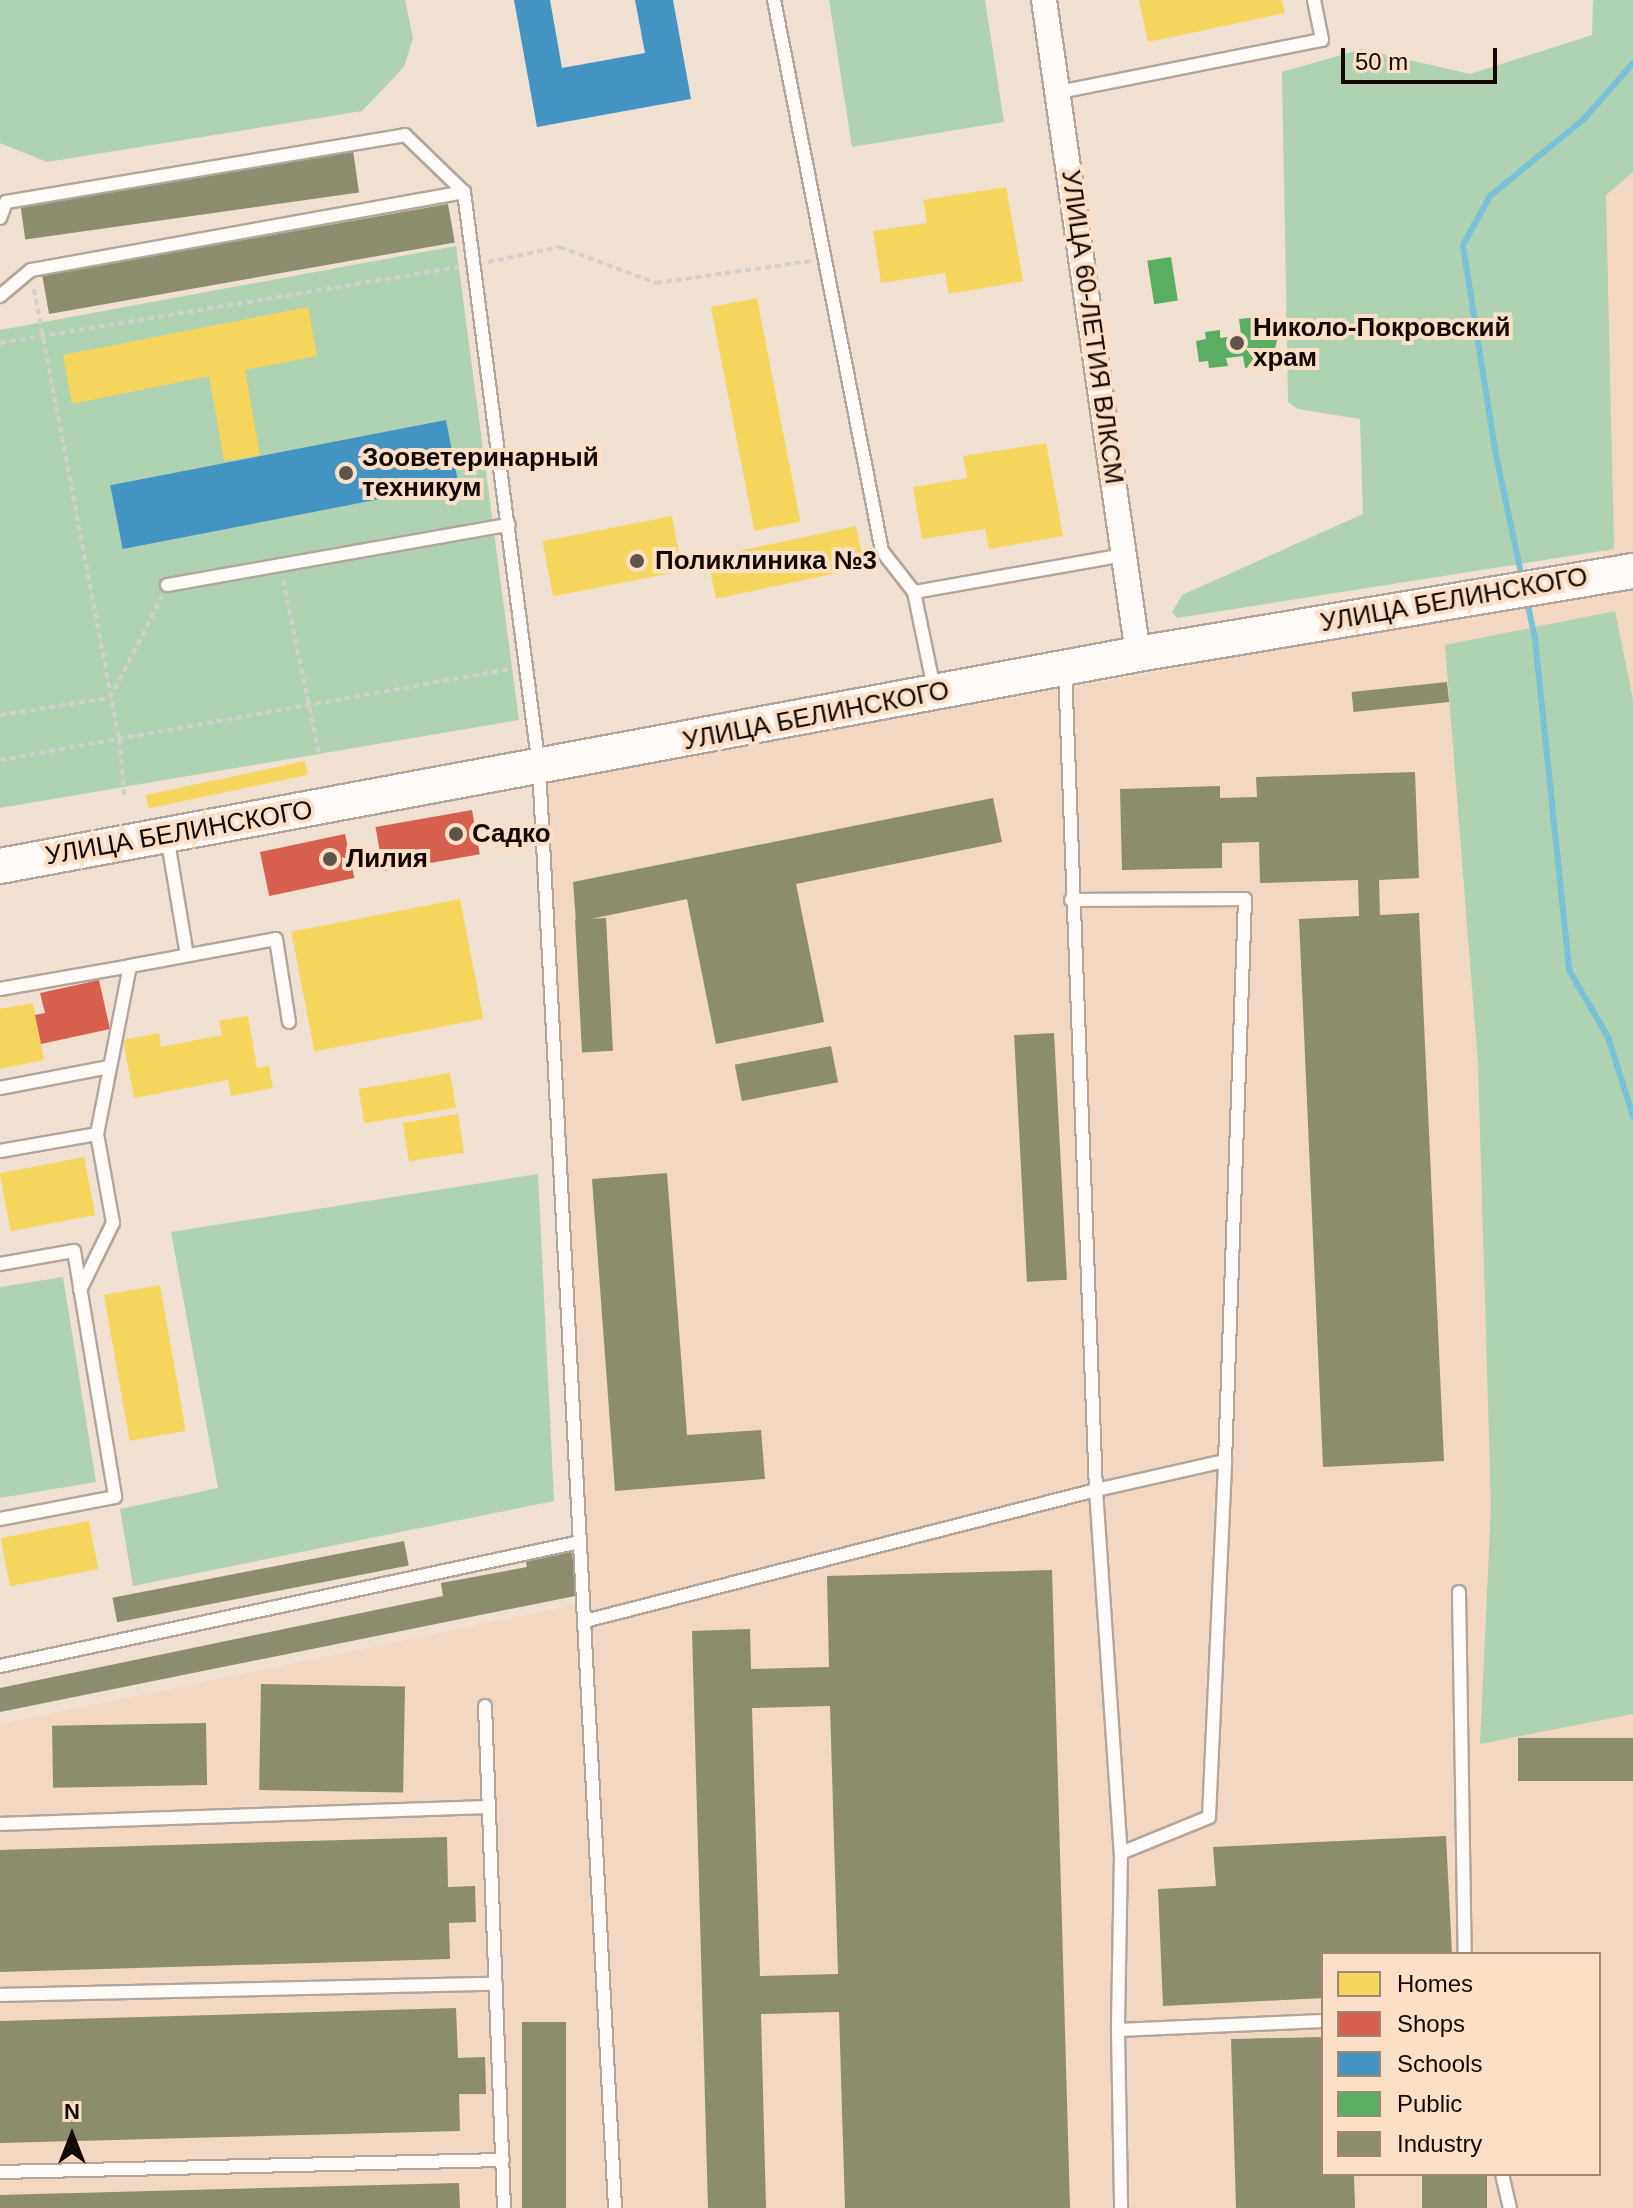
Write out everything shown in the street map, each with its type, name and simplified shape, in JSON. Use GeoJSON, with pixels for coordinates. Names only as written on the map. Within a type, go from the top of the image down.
{"type":"FeatureCollection","features":[{"type":"Feature","properties":{"kind":"street","name":"УЛИЦА 60-ЛЕТИЯ ВЛКСМ"},"geometry":{"type":"LineString","coordinates":[[1044,0],[1138,654]]}},
{"type":"Feature","properties":{"kind":"street","name":"УЛИЦА БЕЛИНСКОГО"},"geometry":{"type":"LineString","coordinates":[[0,866],[1138,654],[1633,571]]}},
{"type":"Feature","properties":{"kind":"lane"},"geometry":{"type":"LineString","coordinates":[[774,0],[882,551],[914,592],[935,694]]}},
{"type":"Feature","properties":{"kind":"lane"},"geometry":{"type":"LineString","coordinates":[[1059,92],[1322,40],[1314,0]]}},
{"type":"Feature","properties":{"kind":"lane"},"geometry":{"type":"LineString","coordinates":[[0,218],[6,202],[405,135],[464,192],[539,767],[615,2208]]}},
{"type":"Feature","properties":{"kind":"lane"},"geometry":{"type":"LineString","coordinates":[[0,296],[31,270],[464,192]]}},
{"type":"Feature","properties":{"kind":"lane"},"geometry":{"type":"LineString","coordinates":[[167,585],[509,525]]}},
{"type":"Feature","properties":{"kind":"lane"},"geometry":{"type":"LineString","coordinates":[[914,592],[1124,555]]}},
{"type":"Feature","properties":{"kind":"lane"},"geometry":{"type":"LineString","coordinates":[[1065,669],[1071,900],[1096,1490],[1121,1853],[1118,2030],[1121,2208]]}},
{"type":"Feature","properties":{"kind":"lane"},"geometry":{"type":"LineString","coordinates":[[167,836],[187,955]]}},
{"type":"Feature","properties":{"kind":"lane"},"geometry":{"type":"LineString","coordinates":[[1071,900],[1245,899],[1209,1817],[1121,1853]]}},
{"type":"Feature","properties":{"kind":"lane"},"geometry":{"type":"LineString","coordinates":[[0,989],[276,939],[289,1022]]}},
{"type":"Feature","properties":{"kind":"lane"},"geometry":{"type":"LineString","coordinates":[[80,1290],[113,1223],[97,1134],[130,966]]}},
{"type":"Feature","properties":{"kind":"lane"},"geometry":{"type":"LineString","coordinates":[[0,1088],[109,1067]]}},
{"type":"Feature","properties":{"kind":"lane"},"geometry":{"type":"LineString","coordinates":[[0,1151],[97,1134]]}},
{"type":"Feature","properties":{"kind":"lane"},"geometry":{"type":"LineString","coordinates":[[0,1264],[74,1251],[115,1497],[0,1519]]}},
{"type":"Feature","properties":{"kind":"lane"},"geometry":{"type":"LineString","coordinates":[[585,1621],[1096,1490],[1225,1461]]}},
{"type":"Feature","properties":{"kind":"lane"},"geometry":{"type":"LineString","coordinates":[[0,1666],[580,1542]]}},
{"type":"Feature","properties":{"kind":"lane"},"geometry":{"type":"LineString","coordinates":[[1459,1592],[1465,1952]]}},
{"type":"Feature","properties":{"kind":"lane"},"geometry":{"type":"LineString","coordinates":[[485,1706],[504,2208]]}},
{"type":"Feature","properties":{"kind":"lane"},"geometry":{"type":"LineString","coordinates":[[0,1824],[489,1807]]}},
{"type":"Feature","properties":{"kind":"lane"},"geometry":{"type":"LineString","coordinates":[[0,1995],[496,1984]]}},
{"type":"Feature","properties":{"kind":"lane"},"geometry":{"type":"LineString","coordinates":[[1118,2030],[1321,2021]]}},
{"type":"Feature","properties":{"kind":"lane"},"geometry":{"type":"LineString","coordinates":[[0,2172],[503,2160]]}},
{"type":"Feature","properties":{"kind":"lane"},"geometry":{"type":"LineString","coordinates":[[1502,2176],[1510,2208]]}},
{"type":"Feature","properties":{"kind":"path"},"geometry":{"type":"LineString","coordinates":[[0,343],[473,265],[560,247],[656,283],[826,258]]}},
{"type":"Feature","properties":{"kind":"path"},"geometry":{"type":"LineString","coordinates":[[31,270],[119,739],[125,799]]}},
{"type":"Feature","properties":{"kind":"path"},"geometry":{"type":"LineString","coordinates":[[281,565],[319,754]]}},
{"type":"Feature","properties":{"kind":"path"},"geometry":{"type":"LineString","coordinates":[[110,698],[167,585]]}},
{"type":"Feature","properties":{"kind":"path"},"geometry":{"type":"LineString","coordinates":[[0,760],[528,666]]}},
{"type":"Feature","properties":{"kind":"path"},"geometry":{"type":"LineString","coordinates":[[0,715],[110,698]]}},
{"type":"Feature","properties":{"kind":"shaded area"},"geometry":{"type":"Polygon","coordinates":[[[1604,0],[1633,0],[1633,2208],[0,2208],[0,1724],[589,1602],[543,783],[1603,591],[1604,0]]]}},
{"type":"Feature","properties":{"kind":"green space"},"geometry":{"type":"Polygon","coordinates":[[[0,0],[405,0],[413,38],[404,67],[362,111],[47,162],[0,143],[0,0]]]}},
{"type":"Feature","properties":{"kind":"green space"},"geometry":{"type":"Polygon","coordinates":[[[829,0],[985,0],[1004,122],[852,147],[829,0]]]}},
{"type":"Feature","properties":{"kind":"green space"},"geometry":{"type":"Polygon","coordinates":[[[1593,0],[1633,0],[1633,172],[1606,195],[1614,549],[1177,618],[1172,612],[1182,595],[1363,514],[1360,419],[1298,409],[1288,402],[1282,72],[1362,49],[1470,74],[1592,35],[1593,0]]]}},
{"type":"Feature","properties":{"kind":"green space"},"geometry":{"type":"Polygon","coordinates":[[[456,246],[519,720],[0,808],[0,330],[456,246]]]}},
{"type":"Feature","properties":{"kind":"green space"},"geometry":{"type":"Polygon","coordinates":[[[1615,611],[1633,700],[1633,1714],[1480,1744],[1491,1506],[1478,1064],[1445,645],[1615,611]]]}},
{"type":"Feature","properties":{"kind":"green space"},"geometry":{"type":"Polygon","coordinates":[[[538,1174],[554,1501],[133,1586],[120,1509],[218,1488],[171,1232],[538,1174]]]}},
{"type":"Feature","properties":{"kind":"green space"},"geometry":{"type":"Polygon","coordinates":[[[63,1277],[96,1482],[0,1498],[0,1287],[63,1277]]]}},
{"type":"Feature","properties":{"kind":"building: Homes"},"geometry":{"type":"Polygon","coordinates":[[[1139,0],[1282,0],[1285,13],[1148,42],[1139,0]]]}},
{"type":"Feature","properties":{"kind":"building: Homes"},"geometry":{"type":"Polygon","coordinates":[[[1006,187],[1023,281],[949,294],[945,273],[881,283],[873,231],[927,223],[923,200],[1006,187]]]}},
{"type":"Feature","properties":{"kind":"building: Homes"},"geometry":{"type":"Polygon","coordinates":[[[757,298],[801,522],[754,531],[711,307],[757,298]]]}},
{"type":"Feature","properties":{"kind":"building: Homes"},"geometry":{"type":"Polygon","coordinates":[[[308,307],[317,356],[245,370],[260,455],[224,461],[209,376],[72,404],[63,355],[308,307]]]}},
{"type":"Feature","properties":{"kind":"building: Homes"},"geometry":{"type":"Polygon","coordinates":[[[1046,443],[1063,536],[989,549],[985,529],[922,539],[913,487],[967,478],[963,456],[1046,443]]]}},
{"type":"Feature","properties":{"kind":"building: Homes"},"geometry":{"type":"Polygon","coordinates":[[[672,516],[683,571],[553,596],[542,541],[672,516]]]}},
{"type":"Feature","properties":{"kind":"building: Homes"},"geometry":{"type":"Polygon","coordinates":[[[856,526],[865,567],[716,599],[707,558],[856,526]]]}},
{"type":"Feature","properties":{"kind":"building: Homes"},"geometry":{"type":"Polygon","coordinates":[[[305,761],[308,775],[148,809],[146,795],[305,761]]]}},
{"type":"Feature","properties":{"kind":"building: Homes"},"geometry":{"type":"Polygon","coordinates":[[[460,899],[483,1019],[314,1052],[291,932],[460,899]]]}},
{"type":"Feature","properties":{"kind":"building: Homes"},"geometry":{"type":"Polygon","coordinates":[[[33,1003],[44,1060],[0,1069],[0,1009],[33,1003]]]}},
{"type":"Feature","properties":{"kind":"building: Homes"},"geometry":{"type":"Polygon","coordinates":[[[248,1016],[257,1068],[269,1066],[273,1088],[231,1096],[228,1080],[134,1098],[123,1040],[159,1033],[161,1047],[222,1035],[219,1021],[248,1016]]]}},
{"type":"Feature","properties":{"kind":"building: Homes"},"geometry":{"type":"Polygon","coordinates":[[[450,1073],[456,1107],[364,1124],[358,1089],[450,1073]]]}},
{"type":"Feature","properties":{"kind":"building: Homes"},"geometry":{"type":"Polygon","coordinates":[[[458,1114],[464,1153],[409,1161],[403,1123],[458,1114]]]}},
{"type":"Feature","properties":{"kind":"building: Homes"},"geometry":{"type":"Polygon","coordinates":[[[84,1157],[95,1215],[11,1231],[0,1173],[84,1157]]]}},
{"type":"Feature","properties":{"kind":"building: Homes"},"geometry":{"type":"Polygon","coordinates":[[[160,1285],[186,1431],[130,1441],[104,1295],[160,1285]]]}},
{"type":"Feature","properties":{"kind":"building: Homes"},"geometry":{"type":"Polygon","coordinates":[[[89,1521],[98,1569],[10,1586],[1,1538],[89,1521]]]}},
{"type":"Feature","properties":{"kind":"building: Shops"},"geometry":{"type":"Polygon","coordinates":[[[472,810],[480,854],[383,871],[375,827],[472,810]]]}},
{"type":"Feature","properties":{"kind":"building: Shops"},"geometry":{"type":"Polygon","coordinates":[[[345,834],[354,878],[269,896],[260,852],[345,834]]]}},
{"type":"Feature","properties":{"kind":"building: Shops"},"geometry":{"type":"Polygon","coordinates":[[[99,980],[110,1029],[41,1044],[35,1015],[45,1013],[40,993],[99,980]]]}},
{"type":"Feature","properties":{"kind":"building: Schools"},"geometry":{"type":"Polygon","coordinates":[[[514,0],[550,0],[562,68],[645,53],[635,0],[673,0],[691,99],[537,127],[514,0]]]}},
{"type":"Feature","properties":{"kind":"building: Schools"},"geometry":{"type":"Polygon","coordinates":[[[446,420],[458,484],[123,549],[110,485],[446,420]]]}},
{"type":"Feature","properties":{"kind":"building: Public"},"geometry":{"type":"Polygon","coordinates":[[[1171,257],[1178,300],[1154,304],[1147,261],[1171,257]]]}},
{"type":"Feature","properties":{"kind":"building: Public","name":"Николо-Покровский храм"},"geometry":{"type":"Polygon","coordinates":[[[1258,317],[1260,329],[1275,331],[1278,336],[1275,349],[1262,352],[1264,366],[1245,368],[1243,356],[1226,358],[1228,366],[1209,368],[1208,361],[1199,362],[1196,341],[1206,339],[1205,332],[1220,330],[1220,338],[1241,335],[1239,319],[1258,317]]]}},
{"type":"Feature","properties":{"kind":"building: Industry"},"geometry":{"type":"Polygon","coordinates":[[[353,150],[359,193],[25,239],[19,197],[353,150]]]}},
{"type":"Feature","properties":{"kind":"building: Industry"},"geometry":{"type":"Polygon","coordinates":[[[448,204],[455,242],[49,314],[42,276],[448,204]]]}},
{"type":"Feature","properties":{"kind":"building: Industry"},"geometry":{"type":"Polygon","coordinates":[[[1447,682],[1449,702],[1354,712],[1352,692],[1447,682]]]}},
{"type":"Feature","properties":{"kind":"building: Industry"},"geometry":{"type":"Polygon","coordinates":[[[1415,772],[1419,878],[1379,880],[1380,915],[1419,913],[1444,1461],[1323,1467],[1299,919],[1359,916],[1358,880],[1260,883],[1259,842],[1222,843],[1222,868],[1122,870],[1120,789],[1220,786],[1220,798],[1257,797],[1256,777],[1415,772]]]}},
{"type":"Feature","properties":{"kind":"building: Industry"},"geometry":{"type":"Polygon","coordinates":[[[993,798],[1002,842],[796,884],[824,1022],[716,1044],[687,899],[576,922],[573,882],[993,798]]]}},
{"type":"Feature","properties":{"kind":"building: Industry"},"geometry":{"type":"Polygon","coordinates":[[[606,918],[613,1051],[582,1052],[575,920],[606,918]]]}},
{"type":"Feature","properties":{"kind":"building: Industry"},"geometry":{"type":"Polygon","coordinates":[[[1054,1033],[1067,1280],[1027,1282],[1014,1035],[1054,1033]]]}},
{"type":"Feature","properties":{"kind":"building: Industry"},"geometry":{"type":"Polygon","coordinates":[[[831,1046],[838,1082],[742,1101],[735,1065],[831,1046]]]}},
{"type":"Feature","properties":{"kind":"building: Industry"},"geometry":{"type":"Polygon","coordinates":[[[667,1173],[687,1435],[761,1430],[765,1479],[615,1491],[592,1179],[667,1173]]]}},
{"type":"Feature","properties":{"kind":"building: Industry"},"geometry":{"type":"Polygon","coordinates":[[[404,1541],[409,1566],[117,1622],[112,1598],[404,1541]]]}},
{"type":"Feature","properties":{"kind":"building: Industry"},"geometry":{"type":"Polygon","coordinates":[[[571,1550],[580,1595],[0,1712],[0,1688],[443,1596],[441,1583],[527,1567],[525,1558],[571,1550]]]}},
{"type":"Feature","properties":{"kind":"building: Industry"},"geometry":{"type":"Polygon","coordinates":[[[1052,1570],[1070,2208],[845,2208],[839,2012],[761,2014],[766,2208],[708,2208],[692,1631],[750,1629],[751,1669],[829,1667],[827,1576],[1052,1570]],[[830,1706],[752,1708],[760,1976],[838,1974],[830,1706]]]}},
{"type":"Feature","properties":{"kind":"building: Industry"},"geometry":{"type":"Polygon","coordinates":[[[261,1684],[405,1687],[403,1792],[259,1790],[261,1684]]]}},
{"type":"Feature","properties":{"kind":"building: Industry"},"geometry":{"type":"Polygon","coordinates":[[[206,1723],[207,1785],[53,1788],[52,1726],[206,1723]]]}},
{"type":"Feature","properties":{"kind":"building: Industry"},"geometry":{"type":"Polygon","coordinates":[[[1518,1738],[1633,1738],[1633,1781],[1518,1781],[1518,1738]]]}},
{"type":"Feature","properties":{"kind":"building: Industry"},"geometry":{"type":"Polygon","coordinates":[[[1446,1836],[1452,1952],[1321,1952],[1321,1998],[1163,2006],[1158,1889],[1216,1886],[1213,1847],[1446,1836]]]}},
{"type":"Feature","properties":{"kind":"building: Industry"},"geometry":{"type":"Polygon","coordinates":[[[447,1837],[448,1887],[475,1886],[476,1922],[449,1923],[450,1959],[0,1972],[0,1850],[447,1837]]]}},
{"type":"Feature","properties":{"kind":"building: Industry"},"geometry":{"type":"Polygon","coordinates":[[[456,2008],[458,2058],[485,2057],[486,2094],[459,2094],[460,2131],[0,2143],[0,2021],[456,2008]]]}},
{"type":"Feature","properties":{"kind":"building: Industry"},"geometry":{"type":"Polygon","coordinates":[[[522,2022],[566,2022],[566,2208],[522,2208],[522,2022]]]}},
{"type":"Feature","properties":{"kind":"building: Industry"},"geometry":{"type":"Polygon","coordinates":[[[1321,2037],[1321,2176],[1354,2176],[1355,2208],[1236,2208],[1231,2039],[1321,2037]]]}},
{"type":"Feature","properties":{"kind":"building: Industry"},"geometry":{"type":"Polygon","coordinates":[[[1422,2176],[1487,2176],[1487,2208],[1422,2208],[1422,2176]]]}},
{"type":"Feature","properties":{"kind":"building: Industry"},"geometry":{"type":"Polygon","coordinates":[[[459,2183],[460,2208],[0,2208],[0,2195],[459,2183]]]}},
{"type":"Feature","properties":{"kind":"waterway"},"geometry":{"type":"LineString","coordinates":[[1522,578],[1495,450],[1463,245],[1490,196],[1583,120],[1633,63]]}},
{"type":"Feature","properties":{"kind":"waterway"},"geometry":{"type":"LineString","coordinates":[[1527,601],[1535,639],[1569,970],[1608,1037],[1633,1116]]}},
{"type":"Feature","properties":{"kind":"place","name":"Николо-Покровский храм"},"geometry":{"type":"Point","coordinates":[1237,343]}},
{"type":"Feature","properties":{"kind":"place","name":"Зооветеринарный техникум"},"geometry":{"type":"Point","coordinates":[346,473]}},
{"type":"Feature","properties":{"kind":"place","name":"Поликлиника №3"},"geometry":{"type":"Point","coordinates":[637,561]}},
{"type":"Feature","properties":{"kind":"place","name":"Садко"},"geometry":{"type":"Point","coordinates":[456,834]}},
{"type":"Feature","properties":{"kind":"place","name":"Лилия"},"geometry":{"type":"Point","coordinates":[330,859]}}]}
